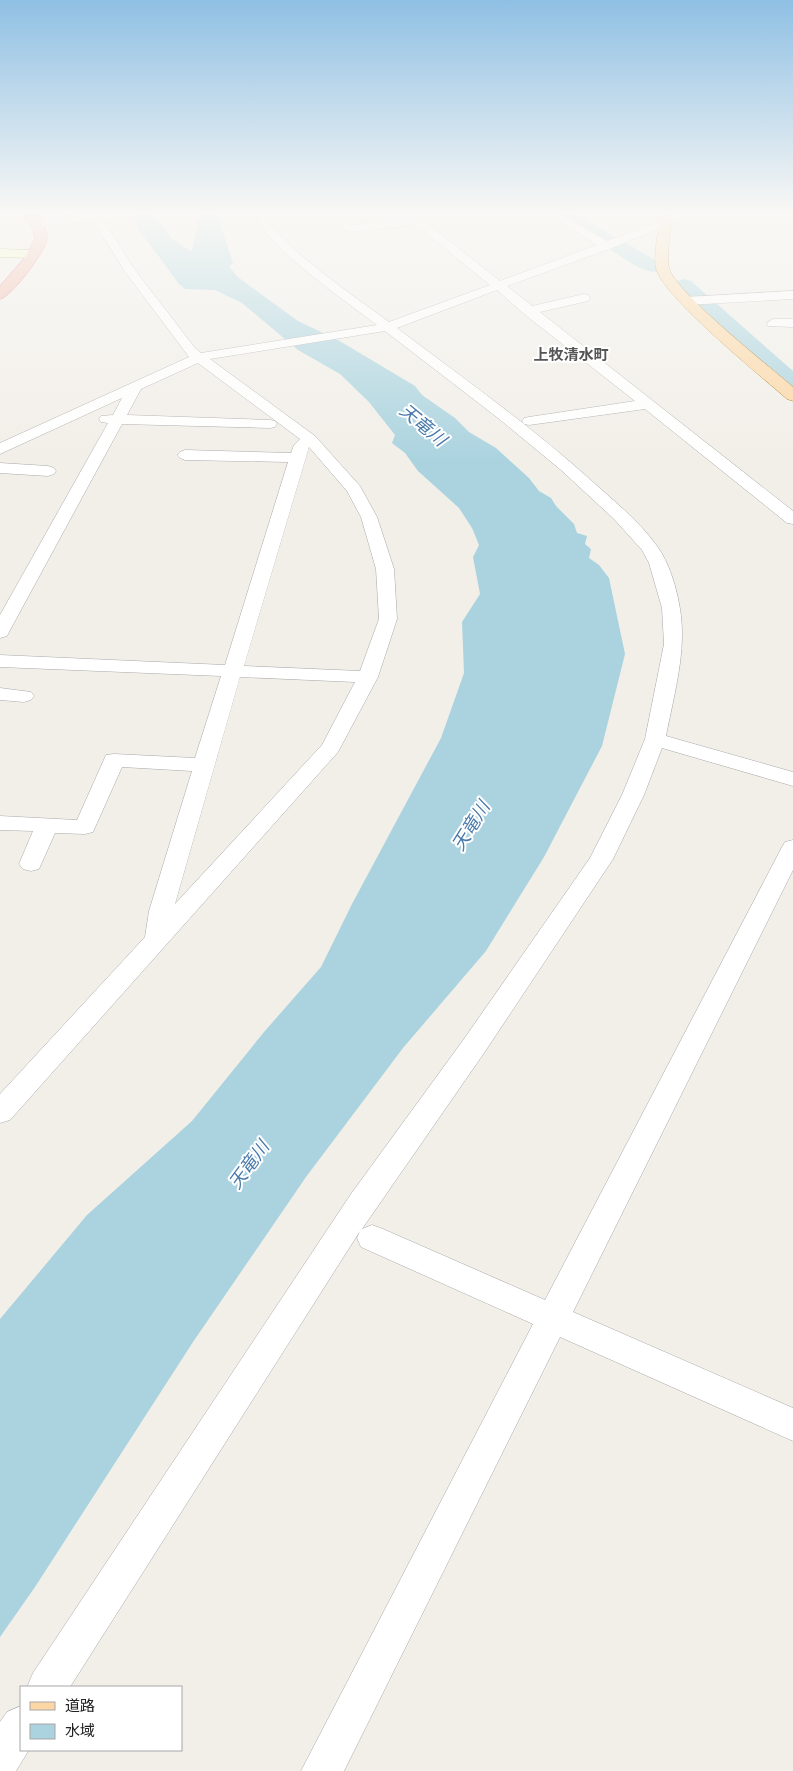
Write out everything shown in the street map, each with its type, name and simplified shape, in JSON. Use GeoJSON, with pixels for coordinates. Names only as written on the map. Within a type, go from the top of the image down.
{"type":"FeatureCollection","features":[{"type":"Feature","properties":{"kind":"main road"},"geometry":{"type":"LineString","coordinates":[[682,297],[793,396]]}},
{"type":"Feature","properties":{"kind":"street"},"geometry":{"type":"LineString","coordinates":[[4,1102],[332,748],[368,677],[388,619],[385,569],[369,517],[354,489],[310,439],[208,356],[190,351],[149,297]]}},
{"type":"Feature","properties":{"kind":"street"},"geometry":{"type":"LineString","coordinates":[[48,1686],[362,1203],[474,1046],[601,859],[633,795],[655,739],[674,644],[671,608],[658,563],[650,548],[620,515],[568,466],[384,328],[346,297]]}},
{"type":"Feature","properties":{"kind":"street"},"geometry":{"type":"LineString","coordinates":[[0,449],[136,386],[208,356],[384,328],[482,297]]}},
{"type":"Feature","properties":{"kind":"street"},"geometry":{"type":"LineString","coordinates":[[415,329],[488,297]]}},
{"type":"Feature","properties":{"kind":"street"},"geometry":{"type":"LineString","coordinates":[[511,297],[793,519]]}},
{"type":"Feature","properties":{"kind":"street"},"geometry":{"type":"LineString","coordinates":[[686,301],[779,297]]}},
{"type":"Feature","properties":{"kind":"street"},"geometry":{"type":"LineString","coordinates":[[528,311],[584,298]]}},
{"type":"Feature","properties":{"kind":"street"},"geometry":{"type":"LineString","coordinates":[[773,323],[793,322]]}},
{"type":"Feature","properties":{"kind":"street"},"geometry":{"type":"LineString","coordinates":[[0,632],[8,606],[119,420],[136,386]]}},
{"type":"Feature","properties":{"kind":"street"},"geometry":{"type":"LineString","coordinates":[[528,421],[646,404]]}},
{"type":"Feature","properties":{"kind":"street"},"geometry":{"type":"LineString","coordinates":[[67,418],[270,424]]}},
{"type":"Feature","properties":{"kind":"street"},"geometry":{"type":"LineString","coordinates":[[157,939],[161,911],[297,458],[302,445],[310,439]]}},
{"type":"Feature","properties":{"kind":"street"},"geometry":{"type":"LineString","coordinates":[[185,455],[297,458]]}},
{"type":"Feature","properties":{"kind":"street"},"geometry":{"type":"LineString","coordinates":[[0,468],[48,471]]}},
{"type":"Feature","properties":{"kind":"street"},"geometry":{"type":"LineString","coordinates":[[0,662],[368,677]]}},
{"type":"Feature","properties":{"kind":"street"},"geometry":{"type":"LineString","coordinates":[[0,694],[24,696]]}},
{"type":"Feature","properties":{"kind":"street"},"geometry":{"type":"LineString","coordinates":[[655,739],[793,779]]}},
{"type":"Feature","properties":{"kind":"street"},"geometry":{"type":"LineString","coordinates":[[0,823],[84,827],[114,760],[204,765]]}},
{"type":"Feature","properties":{"kind":"street"},"geometry":{"type":"LineString","coordinates":[[31,864],[47,825]]}},
{"type":"Feature","properties":{"kind":"street"},"geometry":{"type":"LineString","coordinates":[[322,1771],[793,847]]}},
{"type":"Feature","properties":{"kind":"street"},"geometry":{"type":"LineString","coordinates":[[372,1238],[793,1426]]}},
{"type":"Feature","properties":{"kind":"street"},"geometry":{"type":"LineString","coordinates":[[0,1759],[20,1728]]}},
{"type":"Feature","properties":{"kind":"water","name":"天竜川"},"geometry":{"type":"Polygon","coordinates":[[[229,297],[265,297],[298,321],[338,340],[415,386],[422,395],[455,418],[469,432],[496,448],[529,478],[539,491],[551,498],[556,506],[574,524],[577,533],[587,536],[585,544],[591,549],[589,558],[599,565],[609,578],[625,654],[602,746],[544,857],[486,951],[403,1048],[306,1177],[193,1342],[35,1587],[0,1637],[0,1319],[87,1215],[192,1121],[264,1032],[321,967],[352,904],[441,738],[464,673],[462,622],[480,594],[473,557],[479,545],[472,528],[459,508],[418,471],[405,453],[392,443],[395,435],[369,402],[340,374],[298,350],[242,303],[229,297]]]}},
{"type":"Feature","properties":{"kind":"waterway"},"geometry":{"type":"LineString","coordinates":[[697,297],[793,383]]}},
{"type":"Feature","properties":{"kind":"district","name":"上牧清水町"},"geometry":{"type":"Point","coordinates":[571,355]}}]}
